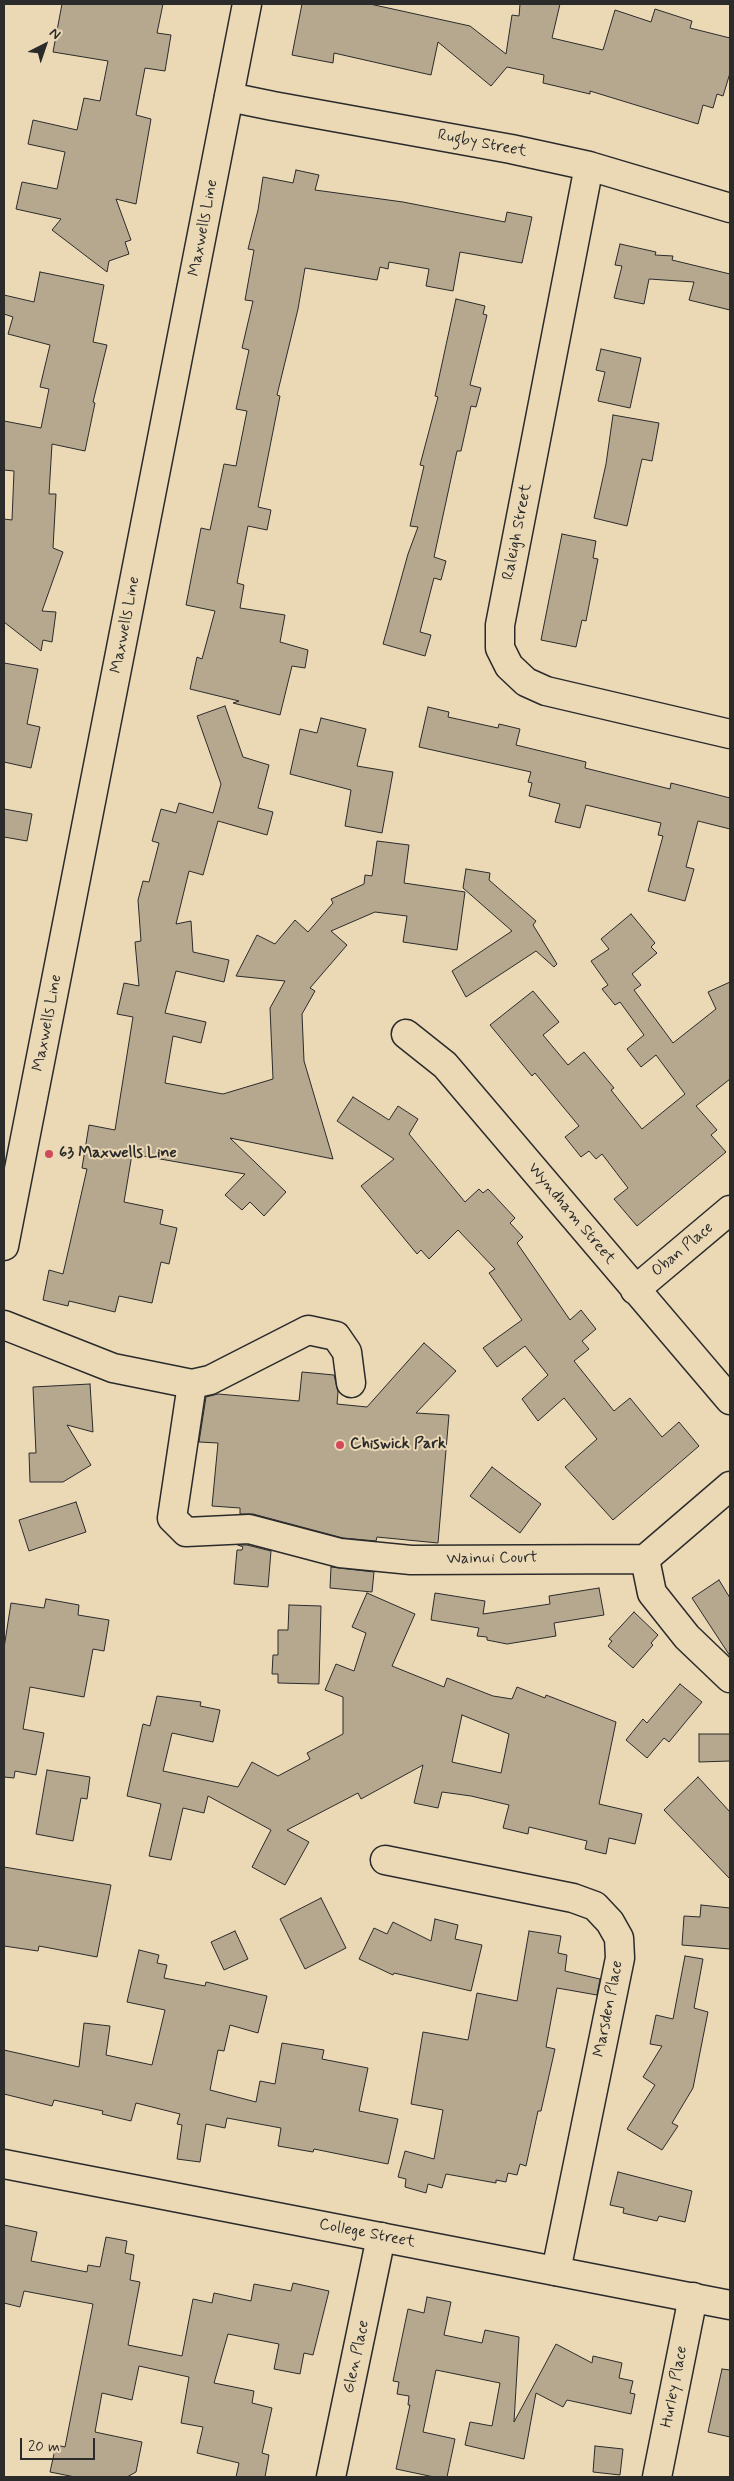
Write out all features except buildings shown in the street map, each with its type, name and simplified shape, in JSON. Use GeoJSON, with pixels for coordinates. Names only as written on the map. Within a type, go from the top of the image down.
{"type":"FeatureCollection","features":[{"type":"Feature","properties":{"kind":"street","name":"Maxwells Line"},"geometry":{"type":"LineString","coordinates":[[5,1230],[247,4]]}},
{"type":"Feature","properties":{"kind":"street","name":"Rugby Street"},"geometry":{"type":"LineString","coordinates":[[230,97],[511,149],[589,166],[730,208]]}},
{"type":"Feature","properties":{"kind":"street","name":"Raleigh Street"},"geometry":{"type":"LineString","coordinates":[[589,166],[500,625],[500,648],[509,666],[520,677],[526,682],[546,691],[730,734]]}},
{"type":"Feature","properties":{"kind":"street","name":"Wyndham Street"},"geometry":{"type":"LineString","coordinates":[[406,1034],[445,1065],[730,1400]]}},
{"type":"Feature","properties":{"kind":"street","name":"Oban Place"},"geometry":{"type":"LineString","coordinates":[[636,1290],[730,1210]]}},
{"type":"Feature","properties":{"kind":"street"},"geometry":{"type":"LineString","coordinates":[[4,1324],[113,1368],[192,1384],[210,1380],[308,1330],[336,1336],[347,1352],[351,1383]]}},
{"type":"Feature","properties":{"kind":"street","name":"Wainui Court"},"geometry":{"type":"LineString","coordinates":[[192,1384],[172,1518],[186,1532],[248,1528],[340,1553],[411,1560],[645,1559]]}},
{"type":"Feature","properties":{"kind":"street"},"geometry":{"type":"LineString","coordinates":[[730,1486],[645,1559],[652,1593],[686,1637],[730,1678]]}},
{"type":"Feature","properties":{"kind":"street","name":"Marsden Place"},"geometry":{"type":"LineString","coordinates":[[385,1860],[573,1898],[595,1906],[610,1922],[619,1938],[620,1958],[556,2271]]}},
{"type":"Feature","properties":{"kind":"street","name":"College Street"},"geometry":{"type":"LineString","coordinates":[[4,2164],[730,2305]]}},
{"type":"Feature","properties":{"kind":"street","name":"Glen Place"},"geometry":{"type":"LineString","coordinates":[[331,2477],[381,2237]]}},
{"type":"Feature","properties":{"kind":"street","name":"Hurley Place"},"geometry":{"type":"LineString","coordinates":[[657,2477],[693,2297]]}},
{"type":"Feature","properties":{"kind":"place","name":"63 Maxwells Line"},"geometry":{"type":"Point","coordinates":[49,1154]}},
{"type":"Feature","properties":{"kind":"place","name":"Chiswick Park"},"geometry":{"type":"Point","coordinates":[340,1445]}}]}
